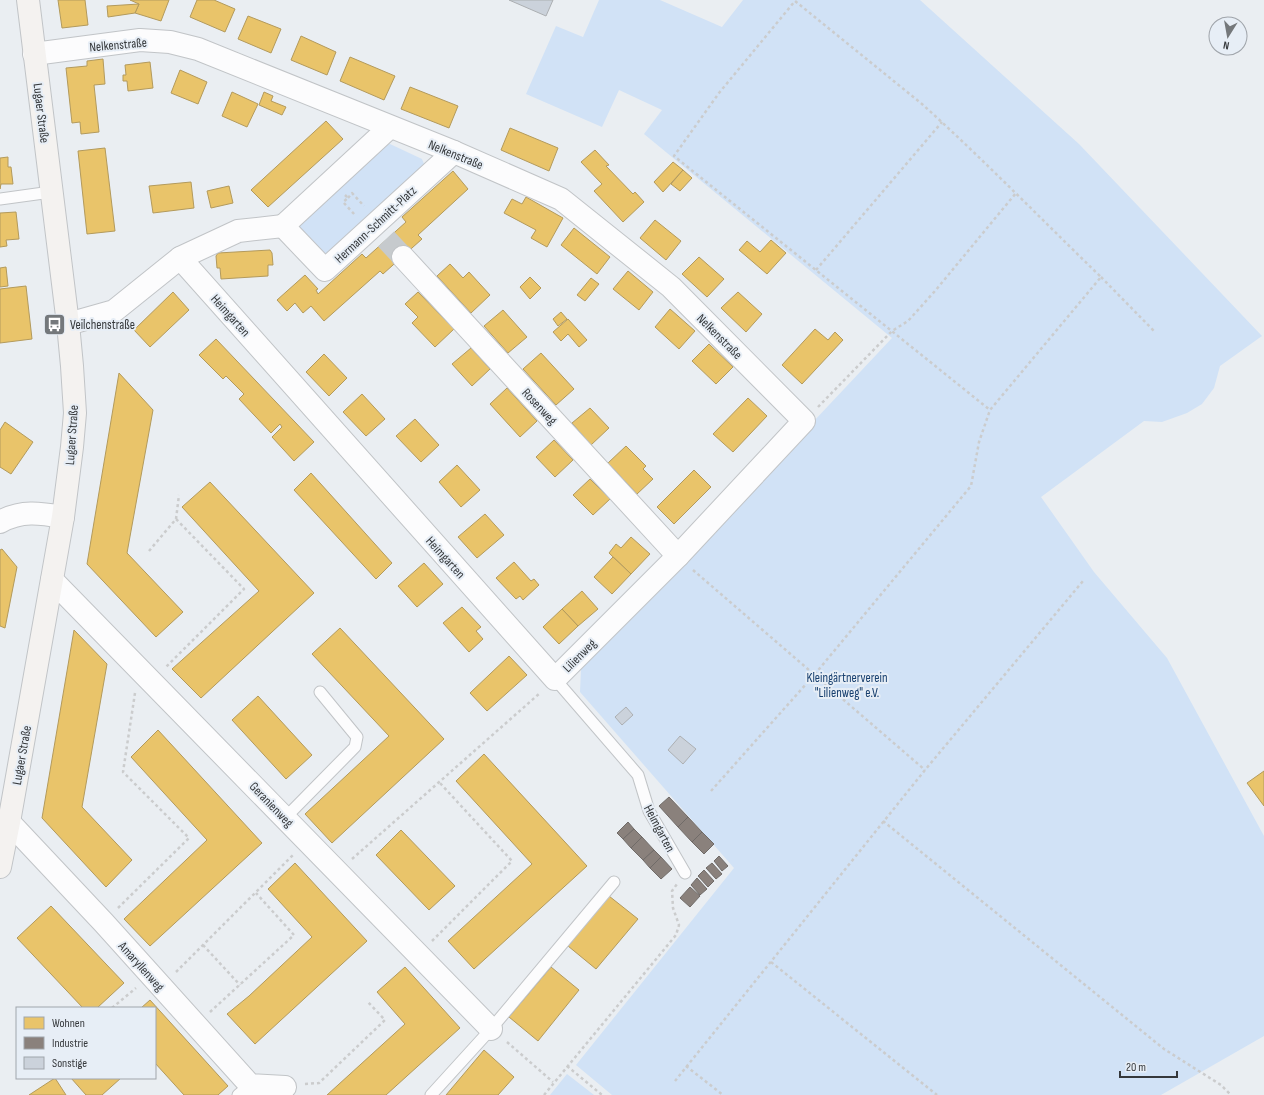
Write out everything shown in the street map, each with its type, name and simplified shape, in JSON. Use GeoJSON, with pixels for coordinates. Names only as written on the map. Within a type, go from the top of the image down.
{"type":"FeatureCollection","features":[{"type":"Feature","properties":{"kind":"street","name":"Lugaer Straße"},"geometry":{"type":"LineString","coordinates":[[0,867],[63,517],[75,413],[68,324],[28,0]]}},
{"type":"Feature","properties":{"kind":"street","name":"Nelkenstraße"},"geometry":{"type":"LineString","coordinates":[[34,54],[140,40],[170,42],[198,49],[454,152],[561,199],[671,287],[804,421]]}},
{"type":"Feature","properties":{"kind":"street"},"geometry":{"type":"LineString","coordinates":[[68,324],[114,311],[180,258],[238,231],[283,226],[390,127]]}},
{"type":"Feature","properties":{"kind":"street","name":"Hermann-Schmitt-Platz"},"geometry":{"type":"LineString","coordinates":[[283,226],[325,270],[380,232],[454,152]]}},
{"type":"Feature","properties":{"kind":"street","name":"Rosenweg"},"geometry":{"type":"LineString","coordinates":[[403,257],[678,556]]}},
{"type":"Feature","properties":{"kind":"street","name":"Heimgarten"},"geometry":{"type":"LineString","coordinates":[[180,258],[555,679]]}},
{"type":"Feature","properties":{"kind":"street","name":"Lilienweg"},"geometry":{"type":"LineString","coordinates":[[555,679],[678,556],[804,421]]}},
{"type":"Feature","properties":{"kind":"street"},"geometry":{"type":"LineString","coordinates":[[0,522],[23,513],[40,513],[63,517]]}},
{"type":"Feature","properties":{"kind":"street","name":"Geranienweg"},"geometry":{"type":"LineString","coordinates":[[52,580],[491,1028]]}},
{"type":"Feature","properties":{"kind":"street","name":"Amaryllenweg"},"geometry":{"type":"LineString","coordinates":[[9,822],[104,923],[196,1025],[244,1090],[285,1087]]}},
{"type":"Feature","properties":{"kind":"lane"},"geometry":{"type":"LineString","coordinates":[[0,199],[51,192]]}},
{"type":"Feature","properties":{"kind":"lane","name":"Heimgarten"},"geometry":{"type":"LineString","coordinates":[[555,679],[638,775],[649,811],[685,873]]}},
{"type":"Feature","properties":{"kind":"lane"},"geometry":{"type":"LineString","coordinates":[[285,818],[355,747],[357,737],[320,692]]}},
{"type":"Feature","properties":{"kind":"lane"},"geometry":{"type":"LineString","coordinates":[[431,1095],[491,1028],[614,882]]}},
{"type":"Feature","properties":{"kind":"path"},"geometry":{"type":"LineString","coordinates":[[990,410],[674,156],[719,93],[796,1],[922,104],[975,152],[1155,332]]}},
{"type":"Feature","properties":{"kind":"path"},"geometry":{"type":"LineString","coordinates":[[816,270],[942,122]]}},
{"type":"Feature","properties":{"kind":"path"},"geometry":{"type":"LineString","coordinates":[[332,181],[348,198]]}},
{"type":"Feature","properties":{"kind":"path"},"geometry":{"type":"LineString","coordinates":[[352,194],[364,206],[355,215],[343,202],[348,198],[352,194]]}},
{"type":"Feature","properties":{"kind":"path"},"geometry":{"type":"LineString","coordinates":[[804,421],[892,331],[908,322],[1016,194]]}},
{"type":"Feature","properties":{"kind":"path"},"geometry":{"type":"LineString","coordinates":[[711,791],[815,674],[971,486],[979,442],[990,410],[1101,277]]}},
{"type":"Feature","properties":{"kind":"path"},"geometry":{"type":"LineString","coordinates":[[149,551],[176,519],[180,495]]}},
{"type":"Feature","properties":{"kind":"path"},"geometry":{"type":"LineString","coordinates":[[104,923],[189,838],[123,772],[146,675],[244,589],[176,519]]}},
{"type":"Feature","properties":{"kind":"path"},"geometry":{"type":"LineString","coordinates":[[678,556],[925,770]]}},
{"type":"Feature","properties":{"kind":"path"},"geometry":{"type":"LineString","coordinates":[[675,1081],[883,821],[1083,581]]}},
{"type":"Feature","properties":{"kind":"path","name":"Lilienweg"},"geometry":{"type":"LineString","coordinates":[[337,870],[358,854],[555,679]]}},
{"type":"Feature","properties":{"kind":"path"},"geometry":{"type":"LineString","coordinates":[[419,954],[512,861],[439,782]]}},
{"type":"Feature","properties":{"kind":"path"},"geometry":{"type":"LineString","coordinates":[[883,821],[1164,1049],[1221,1085],[1231,1095]]}},
{"type":"Feature","properties":{"kind":"path"},"geometry":{"type":"LineString","coordinates":[[114,1007],[156,981],[202,945],[308,840]]}},
{"type":"Feature","properties":{"kind":"path"},"geometry":{"type":"LineString","coordinates":[[544,1095],[553,1082],[676,935],[678,925],[673,908],[672,891],[685,873]]}},
{"type":"Feature","properties":{"kind":"path"},"geometry":{"type":"LineString","coordinates":[[196,1025],[294,935],[256,893]]}},
{"type":"Feature","properties":{"kind":"path"},"geometry":{"type":"LineString","coordinates":[[202,945],[240,985]]}},
{"type":"Feature","properties":{"kind":"path"},"geometry":{"type":"LineString","coordinates":[[771,962],[937,1095]]}},
{"type":"Feature","properties":{"kind":"path"},"geometry":{"type":"LineString","coordinates":[[285,1087],[319,1083],[386,1020],[366,1001]]}},
{"type":"Feature","properties":{"kind":"path"},"geometry":{"type":"LineString","coordinates":[[491,1028],[553,1082]]}},
{"type":"Feature","properties":{"kind":"path"},"geometry":{"type":"LineString","coordinates":[[567,1066],[602,1095]]}},
{"type":"Feature","properties":{"kind":"path"},"geometry":{"type":"LineString","coordinates":[[686,1066],[722,1095]]}},
{"type":"Feature","properties":{"kind":"green space","name":"Kleingärtnerverein \"Lilienweg\" e.V."},"geometry":{"type":"Polygon","coordinates":[[[599,0],[660,0],[722,27],[743,0],[920,0],[1079,144],[1262,336],[1220,366],[1214,388],[1202,404],[1187,413],[1162,422],[1144,421],[1041,497],[1094,572],[1167,658],[1264,836],[1264,1036],[1161,1095],[612,1095],[576,1065],[734,868],[580,692],[581,669],[892,338],[644,134],[662,110],[619,90],[602,127],[526,94],[556,26],[583,37],[599,0]]]}},
{"type":"Feature","properties":{"kind":"green space"},"geometry":{"type":"Polygon","coordinates":[[[390,144],[422,159],[424,164],[421,172],[326,256],[300,233],[300,225],[385,145],[390,144]]]}},
{"type":"Feature","properties":{"kind":"green space"},"geometry":{"type":"Polygon","coordinates":[[[567,1074],[594,1095],[550,1095],[567,1074]]]}},
{"type":"Feature","properties":{"kind":"building: Wohnen"},"geometry":{"type":"Polygon","coordinates":[[[58,0],[85,0],[88,25],[62,28],[58,0]]]}},
{"type":"Feature","properties":{"kind":"building: Wohnen"},"geometry":{"type":"Polygon","coordinates":[[[130,0],[169,0],[161,21],[135,13],[139,4],[130,0]]]}},
{"type":"Feature","properties":{"kind":"building: Wohnen"},"geometry":{"type":"Polygon","coordinates":[[[197,0],[214,0],[235,9],[225,32],[190,17],[197,0]]]}},
{"type":"Feature","properties":{"kind":"building: Wohnen"},"geometry":{"type":"Polygon","coordinates":[[[139,4],[135,13],[108,17],[107,6],[139,4]]]}},
{"type":"Feature","properties":{"kind":"building: Wohnen"},"geometry":{"type":"Polygon","coordinates":[[[248,16],[281,29],[271,53],[238,39],[248,16]]]}},
{"type":"Feature","properties":{"kind":"building: Wohnen"},"geometry":{"type":"Polygon","coordinates":[[[301,36],[336,52],[327,75],[291,60],[301,36]]]}},
{"type":"Feature","properties":{"kind":"building: Wohnen"},"geometry":{"type":"Polygon","coordinates":[[[350,57],[395,76],[384,100],[340,81],[350,57]]]}},
{"type":"Feature","properties":{"kind":"building: Wohnen"},"geometry":{"type":"Polygon","coordinates":[[[103,59],[105,84],[94,85],[99,132],[81,134],[80,122],[72,123],[66,68],[87,66],[87,61],[103,59]]]}},
{"type":"Feature","properties":{"kind":"building: Wohnen"},"geometry":{"type":"Polygon","coordinates":[[[150,62],[153,88],[128,91],[127,81],[123,81],[123,75],[126,75],[125,65],[150,62]]]}},
{"type":"Feature","properties":{"kind":"building: Wohnen"},"geometry":{"type":"Polygon","coordinates":[[[180,70],[207,82],[198,104],[171,93],[180,70]]]}},
{"type":"Feature","properties":{"kind":"building: Wohnen"},"geometry":{"type":"Polygon","coordinates":[[[410,87],[458,106],[449,128],[401,109],[410,87]]]}},
{"type":"Feature","properties":{"kind":"building: Wohnen"},"geometry":{"type":"Polygon","coordinates":[[[232,92],[258,104],[247,127],[222,116],[232,92]]]}},
{"type":"Feature","properties":{"kind":"building: Wohnen"},"geometry":{"type":"Polygon","coordinates":[[[264,92],[273,96],[271,101],[286,107],[282,115],[259,105],[264,92]]]}},
{"type":"Feature","properties":{"kind":"building: Wohnen"},"geometry":{"type":"Polygon","coordinates":[[[326,121],[343,139],[268,207],[251,190],[326,121]]]}},
{"type":"Feature","properties":{"kind":"building: Wohnen"},"geometry":{"type":"Polygon","coordinates":[[[510,128],[558,148],[549,171],[501,150],[510,128]]]}},
{"type":"Feature","properties":{"kind":"building: Wohnen"},"geometry":{"type":"Polygon","coordinates":[[[105,148],[115,231],[87,234],[78,151],[105,148]]]}},
{"type":"Feature","properties":{"kind":"building: Wohnen"},"geometry":{"type":"Polygon","coordinates":[[[595,150],[609,165],[606,166],[633,194],[635,192],[644,202],[623,222],[594,191],[602,184],[581,162],[595,150]]]}},
{"type":"Feature","properties":{"kind":"building: Wohnen"},"geometry":{"type":"Polygon","coordinates":[[[8,157],[8,167],[11,167],[13,184],[1,184],[0,189],[0,158],[8,157]]]}},
{"type":"Feature","properties":{"kind":"building: Wohnen"},"geometry":{"type":"Polygon","coordinates":[[[673,162],[683,170],[663,192],[654,182],[673,162]]]}},
{"type":"Feature","properties":{"kind":"building: Wohnen"},"geometry":{"type":"Polygon","coordinates":[[[683,170],[692,178],[680,191],[671,184],[683,170]]]}},
{"type":"Feature","properties":{"kind":"building: Wohnen"},"geometry":{"type":"Polygon","coordinates":[[[453,171],[468,189],[418,235],[422,239],[383,274],[380,271],[324,321],[311,306],[303,313],[295,303],[287,311],[277,300],[305,275],[318,289],[316,290],[318,294],[362,254],[366,258],[406,222],[402,217],[453,171]]]}},
{"type":"Feature","properties":{"kind":"building: Wohnen"},"geometry":{"type":"Polygon","coordinates":[[[191,182],[194,208],[153,213],[149,186],[191,182]]]}},
{"type":"Feature","properties":{"kind":"building: Wohnen"},"geometry":{"type":"Polygon","coordinates":[[[229,186],[233,203],[211,208],[207,191],[229,186]]]}},
{"type":"Feature","properties":{"kind":"building: Wohnen"},"geometry":{"type":"Polygon","coordinates":[[[526,197],[563,218],[547,247],[531,238],[536,230],[504,213],[512,199],[522,204],[526,197]]]}},
{"type":"Feature","properties":{"kind":"building: Wohnen"},"geometry":{"type":"Polygon","coordinates":[[[16,212],[19,239],[6,240],[7,246],[0,247],[0,213],[16,212]]]}},
{"type":"Feature","properties":{"kind":"building: Wohnen"},"geometry":{"type":"Polygon","coordinates":[[[655,220],[681,241],[666,260],[640,238],[655,220]]]}},
{"type":"Feature","properties":{"kind":"building: Wohnen"},"geometry":{"type":"Polygon","coordinates":[[[574,228],[610,257],[597,274],[561,245],[574,228]]]}},
{"type":"Feature","properties":{"kind":"building: Wohnen"},"geometry":{"type":"Polygon","coordinates":[[[771,240],[786,253],[767,274],[739,250],[747,241],[760,252],[771,240]]]}},
{"type":"Feature","properties":{"kind":"building: Wohnen"},"geometry":{"type":"Polygon","coordinates":[[[270,250],[272,253],[273,265],[268,265],[268,276],[221,279],[220,268],[217,268],[216,256],[218,253],[270,250]]]}},
{"type":"Feature","properties":{"kind":"building: Wohnen"},"geometry":{"type":"Polygon","coordinates":[[[699,257],[724,279],[707,297],[682,274],[699,257]]]}},
{"type":"Feature","properties":{"kind":"building: Wohnen"},"geometry":{"type":"Polygon","coordinates":[[[450,264],[463,278],[469,272],[490,295],[471,313],[437,276],[450,264]]]}},
{"type":"Feature","properties":{"kind":"building: Wohnen"},"geometry":{"type":"Polygon","coordinates":[[[6,267],[8,286],[0,287],[0,268],[6,267]]]}},
{"type":"Feature","properties":{"kind":"building: Wohnen"},"geometry":{"type":"Polygon","coordinates":[[[628,271],[653,292],[639,310],[613,289],[628,271]]]}},
{"type":"Feature","properties":{"kind":"building: Wohnen"},"geometry":{"type":"Polygon","coordinates":[[[530,277],[541,288],[530,299],[520,287],[530,277]]]}},
{"type":"Feature","properties":{"kind":"building: Wohnen"},"geometry":{"type":"Polygon","coordinates":[[[591,278],[599,284],[585,301],[577,295],[591,278]]]}},
{"type":"Feature","properties":{"kind":"building: Wohnen"},"geometry":{"type":"Polygon","coordinates":[[[26,286],[32,339],[0,343],[0,289],[26,286]]]}},
{"type":"Feature","properties":{"kind":"building: Wohnen"},"geometry":{"type":"Polygon","coordinates":[[[173,292],[189,310],[150,347],[134,330],[173,292]]]}},
{"type":"Feature","properties":{"kind":"building: Wohnen"},"geometry":{"type":"Polygon","coordinates":[[[418,292],[454,329],[435,347],[412,323],[418,317],[405,304],[418,292]]]}},
{"type":"Feature","properties":{"kind":"building: Wohnen"},"geometry":{"type":"Polygon","coordinates":[[[738,292],[762,314],[746,332],[721,308],[738,292]]]}},
{"type":"Feature","properties":{"kind":"building: Wohnen"},"geometry":{"type":"Polygon","coordinates":[[[670,309],[695,331],[679,349],[655,327],[670,309]]]}},
{"type":"Feature","properties":{"kind":"building: Wohnen"},"geometry":{"type":"Polygon","coordinates":[[[503,310],[527,337],[508,353],[484,326],[503,310]]]}},
{"type":"Feature","properties":{"kind":"building: Wohnen"},"geometry":{"type":"Polygon","coordinates":[[[561,312],[567,319],[558,326],[553,319],[561,312]]]}},
{"type":"Feature","properties":{"kind":"building: Wohnen"},"geometry":{"type":"Polygon","coordinates":[[[568,319],[587,340],[579,347],[568,334],[561,341],[553,332],[568,319]]]}},
{"type":"Feature","properties":{"kind":"building: Wohnen"},"geometry":{"type":"Polygon","coordinates":[[[815,329],[828,340],[835,332],[843,340],[802,384],[782,365],[815,329]]]}},
{"type":"Feature","properties":{"kind":"building: Wohnen"},"geometry":{"type":"Polygon","coordinates":[[[216,339],[314,442],[294,461],[272,437],[282,427],[280,424],[271,433],[239,399],[244,394],[226,376],[223,379],[199,355],[216,339]]]}},
{"type":"Feature","properties":{"kind":"building: Wohnen"},"geometry":{"type":"Polygon","coordinates":[[[709,344],[733,367],[716,384],[692,361],[709,344]]]}},
{"type":"Feature","properties":{"kind":"building: Wohnen"},"geometry":{"type":"Polygon","coordinates":[[[471,348],[490,369],[472,386],[452,364],[471,348]]]}},
{"type":"Feature","properties":{"kind":"building: Wohnen"},"geometry":{"type":"Polygon","coordinates":[[[541,353],[574,389],[556,405],[523,369],[541,353]]]}},
{"type":"Feature","properties":{"kind":"building: Wohnen"},"geometry":{"type":"Polygon","coordinates":[[[324,354],[347,378],[329,396],[306,372],[324,354]]]}},
{"type":"Feature","properties":{"kind":"building: Wohnen"},"geometry":{"type":"Polygon","coordinates":[[[119,373],[153,410],[127,553],[183,612],[156,637],[87,564],[119,373]]]}},
{"type":"Feature","properties":{"kind":"building: Wohnen"},"geometry":{"type":"Polygon","coordinates":[[[507,388],[537,421],[520,437],[490,404],[507,388]]]}},
{"type":"Feature","properties":{"kind":"building: Wohnen"},"geometry":{"type":"Polygon","coordinates":[[[362,394],[385,419],[366,436],[343,412],[362,394]]]}},
{"type":"Feature","properties":{"kind":"building: Wohnen"},"geometry":{"type":"Polygon","coordinates":[[[748,398],[767,416],[733,452],[713,434],[748,398]]]}},
{"type":"Feature","properties":{"kind":"building: Wohnen"},"geometry":{"type":"Polygon","coordinates":[[[590,408],[609,428],[591,445],[572,423],[590,408]]]}},
{"type":"Feature","properties":{"kind":"building: Wohnen"},"geometry":{"type":"Polygon","coordinates":[[[415,419],[439,445],[421,462],[396,436],[415,419]]]}},
{"type":"Feature","properties":{"kind":"building: Wohnen"},"geometry":{"type":"Polygon","coordinates":[[[5,422],[33,442],[11,474],[0,467],[0,430],[5,422]]]}},
{"type":"Feature","properties":{"kind":"building: Wohnen"},"geometry":{"type":"Polygon","coordinates":[[[554,440],[573,460],[555,477],[536,457],[554,440]]]}},
{"type":"Feature","properties":{"kind":"building: Wohnen"},"geometry":{"type":"Polygon","coordinates":[[[626,446],[646,466],[643,469],[653,479],[637,494],[608,463],[626,446]]]}},
{"type":"Feature","properties":{"kind":"building: Wohnen"},"geometry":{"type":"Polygon","coordinates":[[[457,465],[480,490],[461,507],[439,482],[457,465]]]}},
{"type":"Feature","properties":{"kind":"building: Wohnen"},"geometry":{"type":"Polygon","coordinates":[[[694,470],[711,487],[674,524],[657,507],[694,470]]]}},
{"type":"Feature","properties":{"kind":"building: Wohnen"},"geometry":{"type":"Polygon","coordinates":[[[311,473],[392,563],[376,579],[294,490],[311,473]]]}},
{"type":"Feature","properties":{"kind":"building: Wohnen"},"geometry":{"type":"Polygon","coordinates":[[[590,479],[610,499],[593,515],[573,495],[590,479]]]}},
{"type":"Feature","properties":{"kind":"building: Wohnen"},"geometry":{"type":"Polygon","coordinates":[[[210,482],[314,593],[201,698],[172,669],[259,591],[182,507],[210,482]]]}},
{"type":"Feature","properties":{"kind":"building: Wohnen"},"geometry":{"type":"Polygon","coordinates":[[[485,514],[504,535],[477,558],[458,537],[485,514]]]}},
{"type":"Feature","properties":{"kind":"building: Wohnen"},"geometry":{"type":"Polygon","coordinates":[[[631,537],[650,554],[631,574],[609,553],[616,544],[621,548],[631,537]]]}},
{"type":"Feature","properties":{"kind":"building: Wohnen"},"geometry":{"type":"Polygon","coordinates":[[[2,549],[17,567],[5,628],[0,626],[0,550],[2,549]]]}},
{"type":"Feature","properties":{"kind":"building: Wohnen"},"geometry":{"type":"Polygon","coordinates":[[[613,557],[631,574],[612,594],[594,577],[613,557]]]}},
{"type":"Feature","properties":{"kind":"building: Wohnen"},"geometry":{"type":"Polygon","coordinates":[[[514,562],[531,581],[534,579],[539,585],[523,600],[520,596],[516,599],[496,578],[514,562]]]}},
{"type":"Feature","properties":{"kind":"building: Wohnen"},"geometry":{"type":"Polygon","coordinates":[[[424,563],[443,584],[417,607],[398,586],[424,563]]]}},
{"type":"Feature","properties":{"kind":"building: Wohnen"},"geometry":{"type":"Polygon","coordinates":[[[582,591],[598,609],[578,626],[562,609],[582,591]]]}},
{"type":"Feature","properties":{"kind":"building: Wohnen"},"geometry":{"type":"Polygon","coordinates":[[[462,607],[481,627],[476,631],[483,639],[469,652],[443,623],[462,607]]]}},
{"type":"Feature","properties":{"kind":"building: Wohnen"},"geometry":{"type":"Polygon","coordinates":[[[562,609],[578,626],[559,644],[543,627],[562,609]]]}},
{"type":"Feature","properties":{"kind":"building: Wohnen"},"geometry":{"type":"Polygon","coordinates":[[[340,628],[444,739],[332,843],[305,814],[389,736],[312,654],[340,628]]]}},
{"type":"Feature","properties":{"kind":"building: Wohnen"},"geometry":{"type":"Polygon","coordinates":[[[74,630],[107,664],[82,807],[132,860],[106,887],[42,818],[74,630]]]}},
{"type":"Feature","properties":{"kind":"building: Wohnen"},"geometry":{"type":"Polygon","coordinates":[[[509,656],[527,675],[487,711],[470,693],[509,656]]]}},
{"type":"Feature","properties":{"kind":"building: Wohnen"},"geometry":{"type":"Polygon","coordinates":[[[258,696],[312,755],[286,779],[232,720],[258,696]]]}},
{"type":"Feature","properties":{"kind":"building: Wohnen"},"geometry":{"type":"Polygon","coordinates":[[[158,730],[262,843],[150,946],[124,919],[207,840],[131,757],[158,730]]]}},
{"type":"Feature","properties":{"kind":"building: Wohnen"},"geometry":{"type":"Polygon","coordinates":[[[484,754],[587,866],[474,969],[448,941],[532,864],[456,781],[484,754]]]}},
{"type":"Feature","properties":{"kind":"building: Wohnen"},"geometry":{"type":"Polygon","coordinates":[[[1264,771],[1264,806],[1247,783],[1264,771]]]}},
{"type":"Feature","properties":{"kind":"building: Wohnen"},"geometry":{"type":"Polygon","coordinates":[[[401,830],[455,886],[429,910],[376,855],[401,830]]]}},
{"type":"Feature","properties":{"kind":"building: Wohnen"},"geometry":{"type":"Polygon","coordinates":[[[295,863],[367,941],[255,1044],[227,1014],[249,996],[312,937],[268,889],[295,863]]]}},
{"type":"Feature","properties":{"kind":"building: Wohnen"},"geometry":{"type":"Polygon","coordinates":[[[609,896],[638,919],[596,969],[568,946],[609,896]]]}},
{"type":"Feature","properties":{"kind":"building: Wohnen"},"geometry":{"type":"Polygon","coordinates":[[[51,906],[124,983],[98,1007],[82,1007],[17,938],[51,906]]]}},
{"type":"Feature","properties":{"kind":"building: Wohnen"},"geometry":{"type":"Polygon","coordinates":[[[405,967],[460,1028],[386,1095],[327,1095],[405,1024],[377,992],[405,967]]]}},
{"type":"Feature","properties":{"kind":"building: Wohnen"},"geometry":{"type":"Polygon","coordinates":[[[551,967],[579,990],[538,1041],[509,1017],[551,967]]]}},
{"type":"Feature","properties":{"kind":"building: Wohnen"},"geometry":{"type":"Polygon","coordinates":[[[150,1000],[228,1086],[218,1095],[184,1095],[156,1064],[156,1007],[142,1007],[150,1000]]]}},
{"type":"Feature","properties":{"kind":"building: Wohnen"},"geometry":{"type":"Polygon","coordinates":[[[484,1050],[514,1077],[498,1095],[446,1095],[484,1050]]]}},
{"type":"Feature","properties":{"kind":"building: Wohnen"},"geometry":{"type":"Polygon","coordinates":[[[56,1079],[66,1095],[29,1095],[56,1079]]]}},
{"type":"Feature","properties":{"kind":"building: Wohnen"},"geometry":{"type":"Polygon","coordinates":[[[72,1079],[120,1079],[102,1095],[86,1095],[72,1079]]]}},
{"type":"Feature","properties":{"kind":"building: Industrie"},"geometry":{"type":"Polygon","coordinates":[[[669,797],[688,817],[678,827],[659,806],[669,797]]]}},
{"type":"Feature","properties":{"kind":"building: Industrie"},"geometry":{"type":"Polygon","coordinates":[[[688,817],[702,832],[692,842],[678,827],[688,817]]]}},
{"type":"Feature","properties":{"kind":"building: Industrie"},"geometry":{"type":"Polygon","coordinates":[[[628,822],[634,829],[623,839],[617,833],[628,822]]]}},
{"type":"Feature","properties":{"kind":"building: Industrie"},"geometry":{"type":"Polygon","coordinates":[[[634,829],[642,837],[631,848],[623,839],[634,829]]]}},
{"type":"Feature","properties":{"kind":"building: Industrie"},"geometry":{"type":"Polygon","coordinates":[[[702,832],[714,844],[704,854],[692,842],[702,832]]]}},
{"type":"Feature","properties":{"kind":"building: Industrie"},"geometry":{"type":"Polygon","coordinates":[[[642,837],[654,850],[643,860],[631,848],[642,837]]]}},
{"type":"Feature","properties":{"kind":"building: Industrie"},"geometry":{"type":"Polygon","coordinates":[[[654,850],[661,857],[650,868],[643,860],[654,850]]]}},
{"type":"Feature","properties":{"kind":"building: Industrie"},"geometry":{"type":"Polygon","coordinates":[[[719,856],[728,866],[722,871],[714,861],[719,856]]]}},
{"type":"Feature","properties":{"kind":"building: Industrie"},"geometry":{"type":"Polygon","coordinates":[[[661,857],[672,869],[661,879],[650,868],[661,857]]]}},
{"type":"Feature","properties":{"kind":"building: Industrie"},"geometry":{"type":"Polygon","coordinates":[[[712,863],[722,874],[716,879],[706,868],[712,863]]]}},
{"type":"Feature","properties":{"kind":"building: Industrie"},"geometry":{"type":"Polygon","coordinates":[[[704,870],[714,881],[708,887],[698,876],[704,870]]]}},
{"type":"Feature","properties":{"kind":"building: Industrie"},"geometry":{"type":"Polygon","coordinates":[[[697,878],[707,889],[700,895],[691,885],[697,878]]]}},
{"type":"Feature","properties":{"kind":"building: Industrie"},"geometry":{"type":"Polygon","coordinates":[[[690,887],[700,896],[690,907],[680,898],[690,887]]]}},
{"type":"Feature","properties":{"kind":"building: Sonstige"},"geometry":{"type":"Polygon","coordinates":[[[509,0],[553,0],[546,16],[509,0]]]}},
{"type":"Feature","properties":{"kind":"building: Sonstige"},"geometry":{"type":"Polygon","coordinates":[[[626,707],[633,715],[622,725],[615,717],[626,707]]]}},
{"type":"Feature","properties":{"kind":"building: Sonstige"},"geometry":{"type":"Polygon","coordinates":[[[680,736],[696,749],[683,764],[668,750],[680,736]]]}},
{"type":"Feature","properties":{"kind":"tunnel"},"geometry":{"type":"LineString","coordinates":[[386,239],[403,257]]}},
{"type":"Feature","properties":{"kind":"place","name":"Veilchenstraße"},"geometry":{"type":"Point","coordinates":[55,324]}}]}
